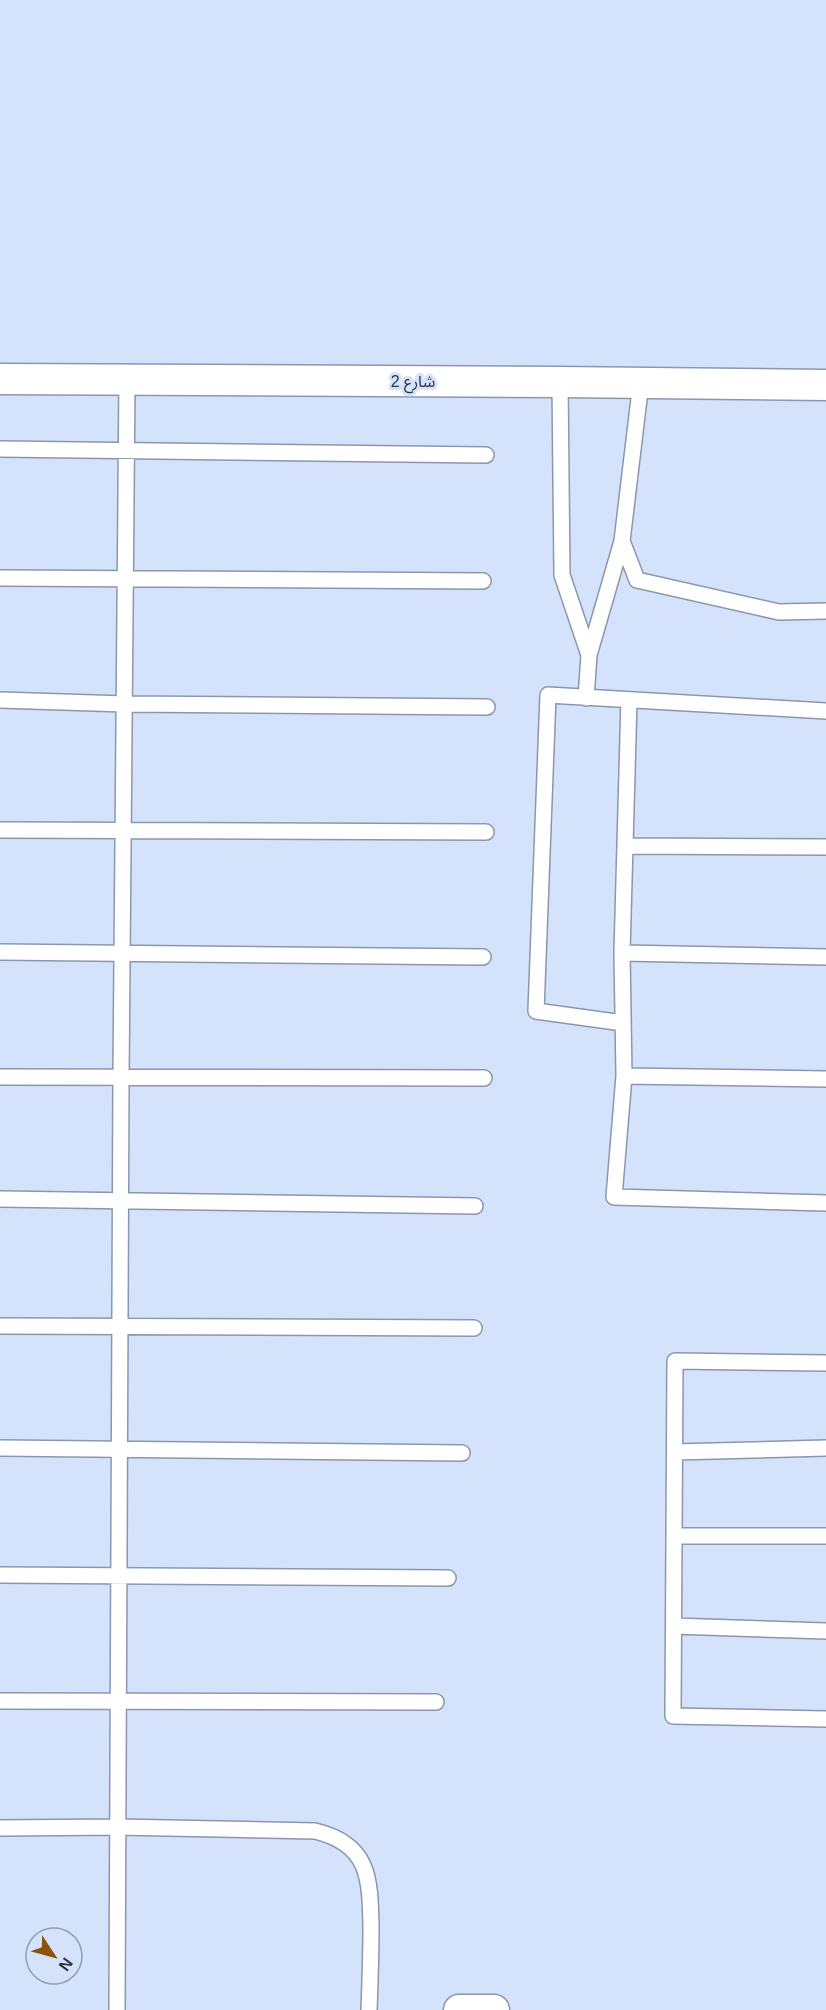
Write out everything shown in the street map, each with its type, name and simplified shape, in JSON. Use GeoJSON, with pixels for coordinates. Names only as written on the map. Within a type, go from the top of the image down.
{"type":"FeatureCollection","features":[{"type":"Feature","properties":{"kind":"street","name":"شارع 2"},"geometry":{"type":"LineString","coordinates":[[0,379],[826,385]]}},
{"type":"Feature","properties":{"kind":"street"},"geometry":{"type":"LineString","coordinates":[[459,2010],[494,2010]]}},
{"type":"Feature","properties":{"kind":"lane"},"geometry":{"type":"LineString","coordinates":[[117,2010],[127,380]]}},
{"type":"Feature","properties":{"kind":"lane"},"geometry":{"type":"LineString","coordinates":[[560,382],[561,575],[589,655]]}},
{"type":"Feature","properties":{"kind":"lane"},"geometry":{"type":"LineString","coordinates":[[586,698],[589,655],[622,541],[641,382]]}},
{"type":"Feature","properties":{"kind":"lane"},"geometry":{"type":"LineString","coordinates":[[0,449],[486,455]]}},
{"type":"Feature","properties":{"kind":"lane"},"geometry":{"type":"LineString","coordinates":[[622,541],[637,580],[779,612],[826,611]]}},
{"type":"Feature","properties":{"kind":"lane"},"geometry":{"type":"LineString","coordinates":[[0,578],[483,581]]}},
{"type":"Feature","properties":{"kind":"lane"},"geometry":{"type":"LineString","coordinates":[[623,1023],[536,1011],[548,695],[826,711]]}},
{"type":"Feature","properties":{"kind":"lane"},"geometry":{"type":"LineString","coordinates":[[0,700],[125,704],[487,707]]}},
{"type":"Feature","properties":{"kind":"lane"},"geometry":{"type":"LineString","coordinates":[[629,700],[622,953],[624,1076],[615,1197],[826,1203]]}},
{"type":"Feature","properties":{"kind":"lane"},"geometry":{"type":"LineString","coordinates":[[0,830],[486,832]]}},
{"type":"Feature","properties":{"kind":"lane"},"geometry":{"type":"LineString","coordinates":[[625,846],[826,847]]}},
{"type":"Feature","properties":{"kind":"lane"},"geometry":{"type":"LineString","coordinates":[[0,952],[483,957]]}},
{"type":"Feature","properties":{"kind":"lane"},"geometry":{"type":"LineString","coordinates":[[622,953],[826,957]]}},
{"type":"Feature","properties":{"kind":"lane"},"geometry":{"type":"LineString","coordinates":[[624,1076],[826,1079]]}},
{"type":"Feature","properties":{"kind":"lane"},"geometry":{"type":"LineString","coordinates":[[0,1077],[484,1078]]}},
{"type":"Feature","properties":{"kind":"lane"},"geometry":{"type":"LineString","coordinates":[[0,1199],[475,1206]]}},
{"type":"Feature","properties":{"kind":"lane"},"geometry":{"type":"LineString","coordinates":[[0,1326],[474,1328]]}},
{"type":"Feature","properties":{"kind":"lane"},"geometry":{"type":"LineString","coordinates":[[826,1363],[675,1361],[673,1716],[826,1719]]}},
{"type":"Feature","properties":{"kind":"lane"},"geometry":{"type":"LineString","coordinates":[[0,1448],[462,1453]]}},
{"type":"Feature","properties":{"kind":"lane"},"geometry":{"type":"LineString","coordinates":[[675,1452],[826,1448]]}},
{"type":"Feature","properties":{"kind":"lane"},"geometry":{"type":"LineString","coordinates":[[674,1536],[826,1536]]}},
{"type":"Feature","properties":{"kind":"lane"},"geometry":{"type":"LineString","coordinates":[[0,1575],[448,1578]]}},
{"type":"Feature","properties":{"kind":"lane"},"geometry":{"type":"LineString","coordinates":[[674,1626],[826,1631]]}},
{"type":"Feature","properties":{"kind":"lane"},"geometry":{"type":"LineString","coordinates":[[0,1701],[436,1702]]}},
{"type":"Feature","properties":{"kind":"lane"},"geometry":{"type":"LineString","coordinates":[[0,1828],[117,1827],[315,1832],[330,1835],[344,1842],[355,1852],[369,1878],[371,1936],[369,2010]]}}]}
